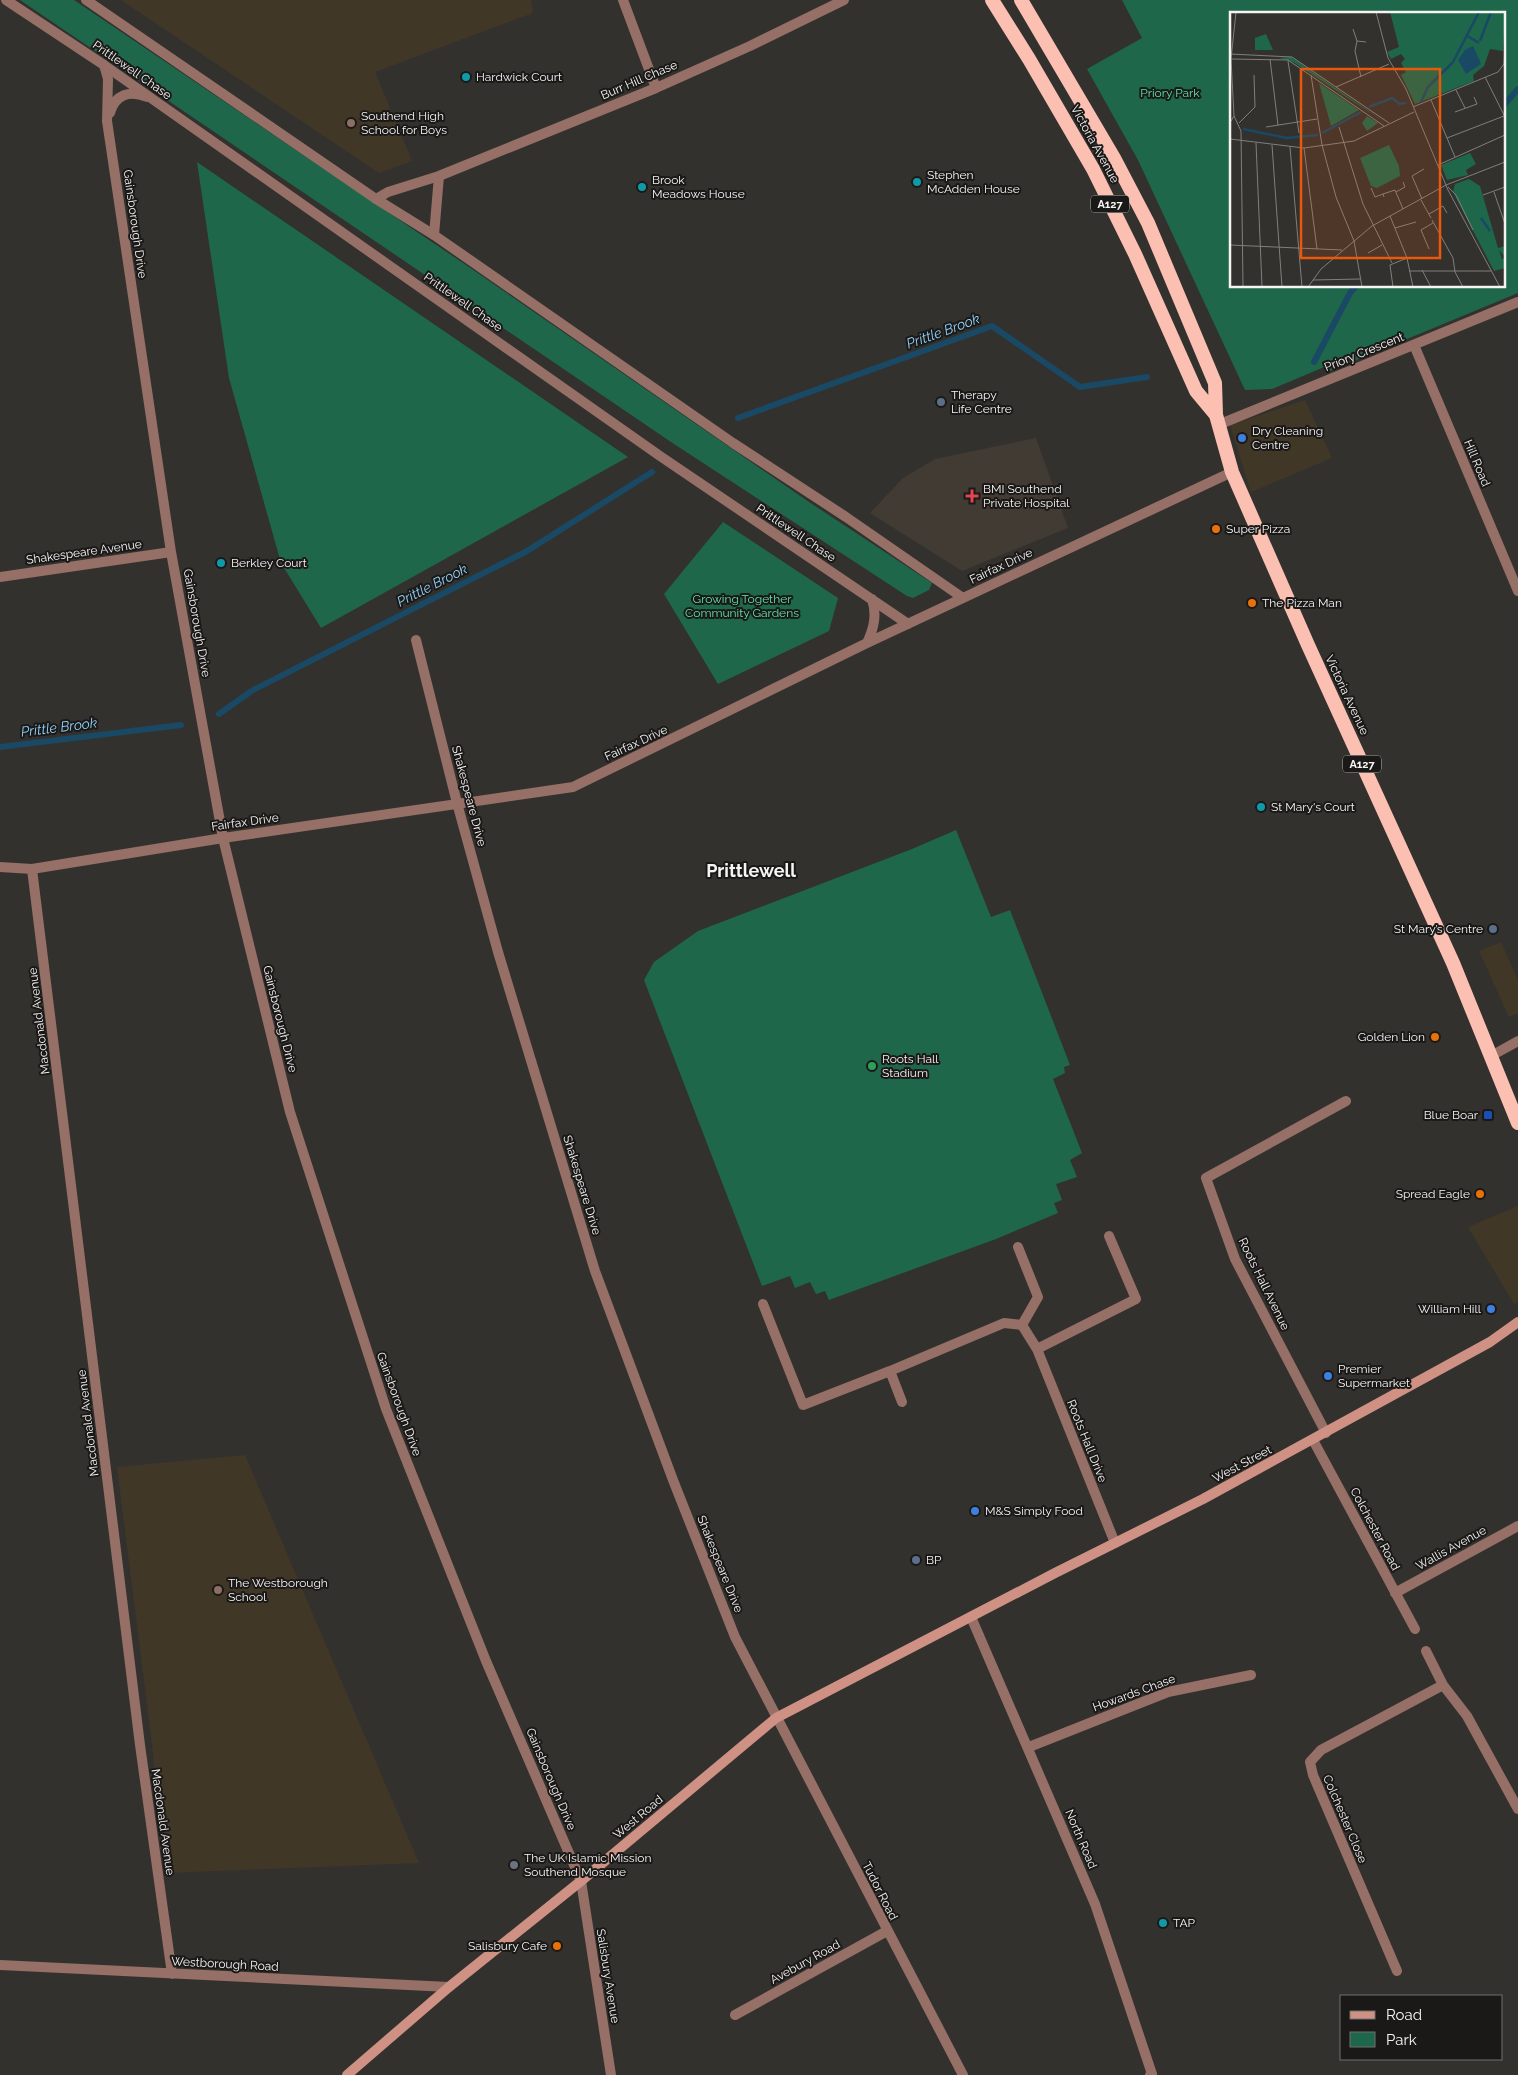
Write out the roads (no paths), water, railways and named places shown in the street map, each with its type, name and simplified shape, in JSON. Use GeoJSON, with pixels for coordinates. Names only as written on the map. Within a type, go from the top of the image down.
{"type":"FeatureCollection","features":[{"type":"Feature","properties":{"kind":"highway","name":"Victoria Avenue"},"geometry":{"type":"LineString","coordinates":[[992,0],[1030,59],[1093,169],[1135,254],[1196,391],[1217,420]]}},
{"type":"Feature","properties":{"kind":"highway","name":"Victoria Avenue"},"geometry":{"type":"LineString","coordinates":[[1021,0],[1114,158],[1148,223],[1215,383],[1217,420],[1232,472],[1308,645],[1438,930],[1518,1123]]}},
{"type":"Feature","properties":{"kind":"main road","name":"West Street"},"geometry":{"type":"LineString","coordinates":[[971,1617],[1203,1499],[1326,1433],[1490,1342],[1518,1322]]}},
{"type":"Feature","properties":{"kind":"main road","name":"West Road"},"geometry":{"type":"LineString","coordinates":[[347,2075],[449,1987],[581,1881],[776,1718],[971,1617]]}},
{"type":"Feature","properties":{"kind":"street","name":"Prittlewell Chase"},"geometry":{"type":"LineString","coordinates":[[6,0],[104,65],[660,456],[908,624]]}},
{"type":"Feature","properties":{"kind":"street"},"geometry":{"type":"LineString","coordinates":[[86,0],[376,199],[434,235],[733,443],[846,517],[963,598]]}},
{"type":"Feature","properties":{"kind":"street"},"geometry":{"type":"LineString","coordinates":[[623,0],[656,88]]}},
{"type":"Feature","properties":{"kind":"street","name":"Burr Hill Chase"},"geometry":{"type":"LineString","coordinates":[[376,199],[388,192],[439,176],[656,88],[750,46],[844,0]]}},
{"type":"Feature","properties":{"kind":"street","name":"Gainsborough Drive"},"geometry":{"type":"LineString","coordinates":[[104,65],[108,79],[107,121],[171,552],[223,838],[290,1112],[386,1409],[486,1661],[581,1881]]}},
{"type":"Feature","properties":{"kind":"street"},"geometry":{"type":"LineString","coordinates":[[107,121],[112,105],[117,98],[126,94],[139,94],[152,99]]}},
{"type":"Feature","properties":{"kind":"street"},"geometry":{"type":"LineString","coordinates":[[434,235],[439,176]]}},
{"type":"Feature","properties":{"kind":"street","name":"Priory Crescent"},"geometry":{"type":"LineString","coordinates":[[1217,420],[1414,345],[1518,302]]}},
{"type":"Feature","properties":{"kind":"street","name":"Hill Road"},"geometry":{"type":"LineString","coordinates":[[1414,345],[1518,591]]}},
{"type":"Feature","properties":{"kind":"street","name":"Fairfax Drive"},"geometry":{"type":"LineString","coordinates":[[0,867],[32,869],[223,838],[573,786],[866,643],[1232,472]]}},
{"type":"Feature","properties":{"kind":"street","name":"Shakespeare Avenue"},"geometry":{"type":"LineString","coordinates":[[0,577],[171,552]]}},
{"type":"Feature","properties":{"kind":"street"},"geometry":{"type":"LineString","coordinates":[[866,643],[876,616],[872,599]]}},
{"type":"Feature","properties":{"kind":"street","name":"Shakespeare Drive"},"geometry":{"type":"LineString","coordinates":[[416,640],[457,803],[498,952],[595,1271],[673,1480],[735,1637],[776,1718]]}},
{"type":"Feature","properties":{"kind":"street","name":"Macdonald Avenue"},"geometry":{"type":"LineString","coordinates":[[32,869],[138,1735],[172,1974]]}},
{"type":"Feature","properties":{"kind":"street"},"geometry":{"type":"LineString","coordinates":[[1491,1056],[1518,1041]]}},
{"type":"Feature","properties":{"kind":"street","name":"Roots Hall Avenue"},"geometry":{"type":"LineString","coordinates":[[1326,1433],[1235,1259],[1206,1178],[1346,1101]]}},
{"type":"Feature","properties":{"kind":"street"},"geometry":{"type":"LineString","coordinates":[[1036,1349],[1136,1299],[1109,1236]]}},
{"type":"Feature","properties":{"kind":"street"},"geometry":{"type":"LineString","coordinates":[[764,1304],[803,1405],[1004,1323],[1022,1325],[1038,1298],[1018,1247]]}},
{"type":"Feature","properties":{"kind":"street","name":"Roots Hall Drive"},"geometry":{"type":"LineString","coordinates":[[1022,1325],[1036,1349],[1115,1543]]}},
{"type":"Feature","properties":{"kind":"street"},"geometry":{"type":"LineString","coordinates":[[890,1371],[902,1402]]}},
{"type":"Feature","properties":{"kind":"street","name":"Colchester Road"},"geometry":{"type":"LineString","coordinates":[[1313,1440],[1414,1629]]}},
{"type":"Feature","properties":{"kind":"street","name":"Wallis Avenue"},"geometry":{"type":"LineString","coordinates":[[1395,1593],[1518,1526]]}},
{"type":"Feature","properties":{"kind":"street","name":"North Road"},"geometry":{"type":"LineString","coordinates":[[971,1617],[1029,1747],[1095,1904],[1151,2075]]}},
{"type":"Feature","properties":{"kind":"street"},"geometry":{"type":"LineString","coordinates":[[1426,1651],[1443,1685],[1467,1716],[1518,1809]]}},
{"type":"Feature","properties":{"kind":"street","name":"Howards Chase"},"geometry":{"type":"LineString","coordinates":[[1029,1747],[1168,1692],[1251,1674]]}},
{"type":"Feature","properties":{"kind":"street","name":"Colchester Close"},"geometry":{"type":"LineString","coordinates":[[1398,1971],[1313,1775],[1310,1762],[1321,1750],[1443,1685]]}},
{"type":"Feature","properties":{"kind":"street","name":"Tudor Road"},"geometry":{"type":"LineString","coordinates":[[776,1718],[963,2075]]}},
{"type":"Feature","properties":{"kind":"street","name":"Salisbury Avenue"},"geometry":{"type":"LineString","coordinates":[[581,1881],[611,2075]]}},
{"type":"Feature","properties":{"kind":"street","name":"Avebury Road"},"geometry":{"type":"LineString","coordinates":[[735,2015],[887,1931]]}},
{"type":"Feature","properties":{"kind":"street","name":"Westborough Road"},"geometry":{"type":"LineString","coordinates":[[0,1965],[449,1987]]}},
{"type":"Feature","properties":{"kind":"waterway","name":"Prittle Brook"},"geometry":{"type":"LineString","coordinates":[[1506,103],[1518,89]]}},
{"type":"Feature","properties":{"kind":"waterway","name":"Prittle Brook"},"geometry":{"type":"LineString","coordinates":[[1314,362],[1354,288]]}},
{"type":"Feature","properties":{"kind":"waterway","name":"Prittle Brook"},"geometry":{"type":"LineString","coordinates":[[738,418],[992,326],[1080,387],[1147,377]]}},
{"type":"Feature","properties":{"kind":"waterway","name":"Prittle Brook"},"geometry":{"type":"LineString","coordinates":[[219,714],[253,690],[527,551],[652,472]]}},
{"type":"Feature","properties":{"kind":"waterway","name":"Prittle Brook"},"geometry":{"type":"LineString","coordinates":[[0,747],[181,725]]}},
{"type":"Feature","properties":{"kind":"place","name":"Hardwick Court"},"geometry":{"type":"Point","coordinates":[466,77]}},
{"type":"Feature","properties":{"kind":"place","name":"Southend High School for Boys"},"geometry":{"type":"Point","coordinates":[351,123]}},
{"type":"Feature","properties":{"kind":"place","name":"Stephen McAdden House"},"geometry":{"type":"Point","coordinates":[917,182]}},
{"type":"Feature","properties":{"kind":"place","name":"Brook Meadows House"},"geometry":{"type":"Point","coordinates":[642,187]}},
{"type":"Feature","properties":{"kind":"place","name":"Therapy Life Centre"},"geometry":{"type":"Point","coordinates":[941,402]}},
{"type":"Feature","properties":{"kind":"place","name":"Dry Cleaning Centre"},"geometry":{"type":"Point","coordinates":[1242,438]}},
{"type":"Feature","properties":{"kind":"place","name":"BMI Southend Private Hospital"},"geometry":{"type":"Point","coordinates":[972,496]}},
{"type":"Feature","properties":{"kind":"place","name":"Super Pizza"},"geometry":{"type":"Point","coordinates":[1216,529]}},
{"type":"Feature","properties":{"kind":"place","name":"Berkley Court"},"geometry":{"type":"Point","coordinates":[221,563]}},
{"type":"Feature","properties":{"kind":"place","name":"The Pizza Man"},"geometry":{"type":"Point","coordinates":[1252,603]}},
{"type":"Feature","properties":{"kind":"place","name":"St Mary's Court"},"geometry":{"type":"Point","coordinates":[1261,807]}},
{"type":"Feature","properties":{"kind":"place","name":"St Mary’s Centre"},"geometry":{"type":"Point","coordinates":[1493,929]}},
{"type":"Feature","properties":{"kind":"place","name":"Golden Lion"},"geometry":{"type":"Point","coordinates":[1435,1037]}},
{"type":"Feature","properties":{"kind":"place","name":"Roots Hall Stadium"},"geometry":{"type":"Point","coordinates":[872,1066]}},
{"type":"Feature","properties":{"kind":"place","name":"Blue Boar"},"geometry":{"type":"Point","coordinates":[1488,1115]}},
{"type":"Feature","properties":{"kind":"place","name":"Spread Eagle"},"geometry":{"type":"Point","coordinates":[1480,1194]}},
{"type":"Feature","properties":{"kind":"place","name":"William Hill"},"geometry":{"type":"Point","coordinates":[1491,1309]}},
{"type":"Feature","properties":{"kind":"place","name":"Premier Supermarket"},"geometry":{"type":"Point","coordinates":[1328,1376]}},
{"type":"Feature","properties":{"kind":"place","name":"M&S Simply Food"},"geometry":{"type":"Point","coordinates":[975,1511]}},
{"type":"Feature","properties":{"kind":"place","name":"BP"},"geometry":{"type":"Point","coordinates":[916,1560]}},
{"type":"Feature","properties":{"kind":"place","name":"The Westborough School"},"geometry":{"type":"Point","coordinates":[218,1590]}},
{"type":"Feature","properties":{"kind":"place","name":"The UK Islamic Mission Southend Mosque"},"geometry":{"type":"Point","coordinates":[514,1865]}},
{"type":"Feature","properties":{"kind":"place","name":"TAP"},"geometry":{"type":"Point","coordinates":[1163,1923]}},
{"type":"Feature","properties":{"kind":"place","name":"Salisbury Cafe"},"geometry":{"type":"Point","coordinates":[557,1946]}},
{"type":"Feature","properties":{"kind":"district","name":"Prittlewell"},"geometry":{"type":"Point","coordinates":[751,870]}},
{"type":"Feature","properties":{"kind":"park label","name":"Priory Park"},"geometry":{"type":"Point","coordinates":[1170,93]}},
{"type":"Feature","properties":{"kind":"park label","name":"Growing Together Community Gardens"},"geometry":{"type":"Point","coordinates":[742,606]}}]}
